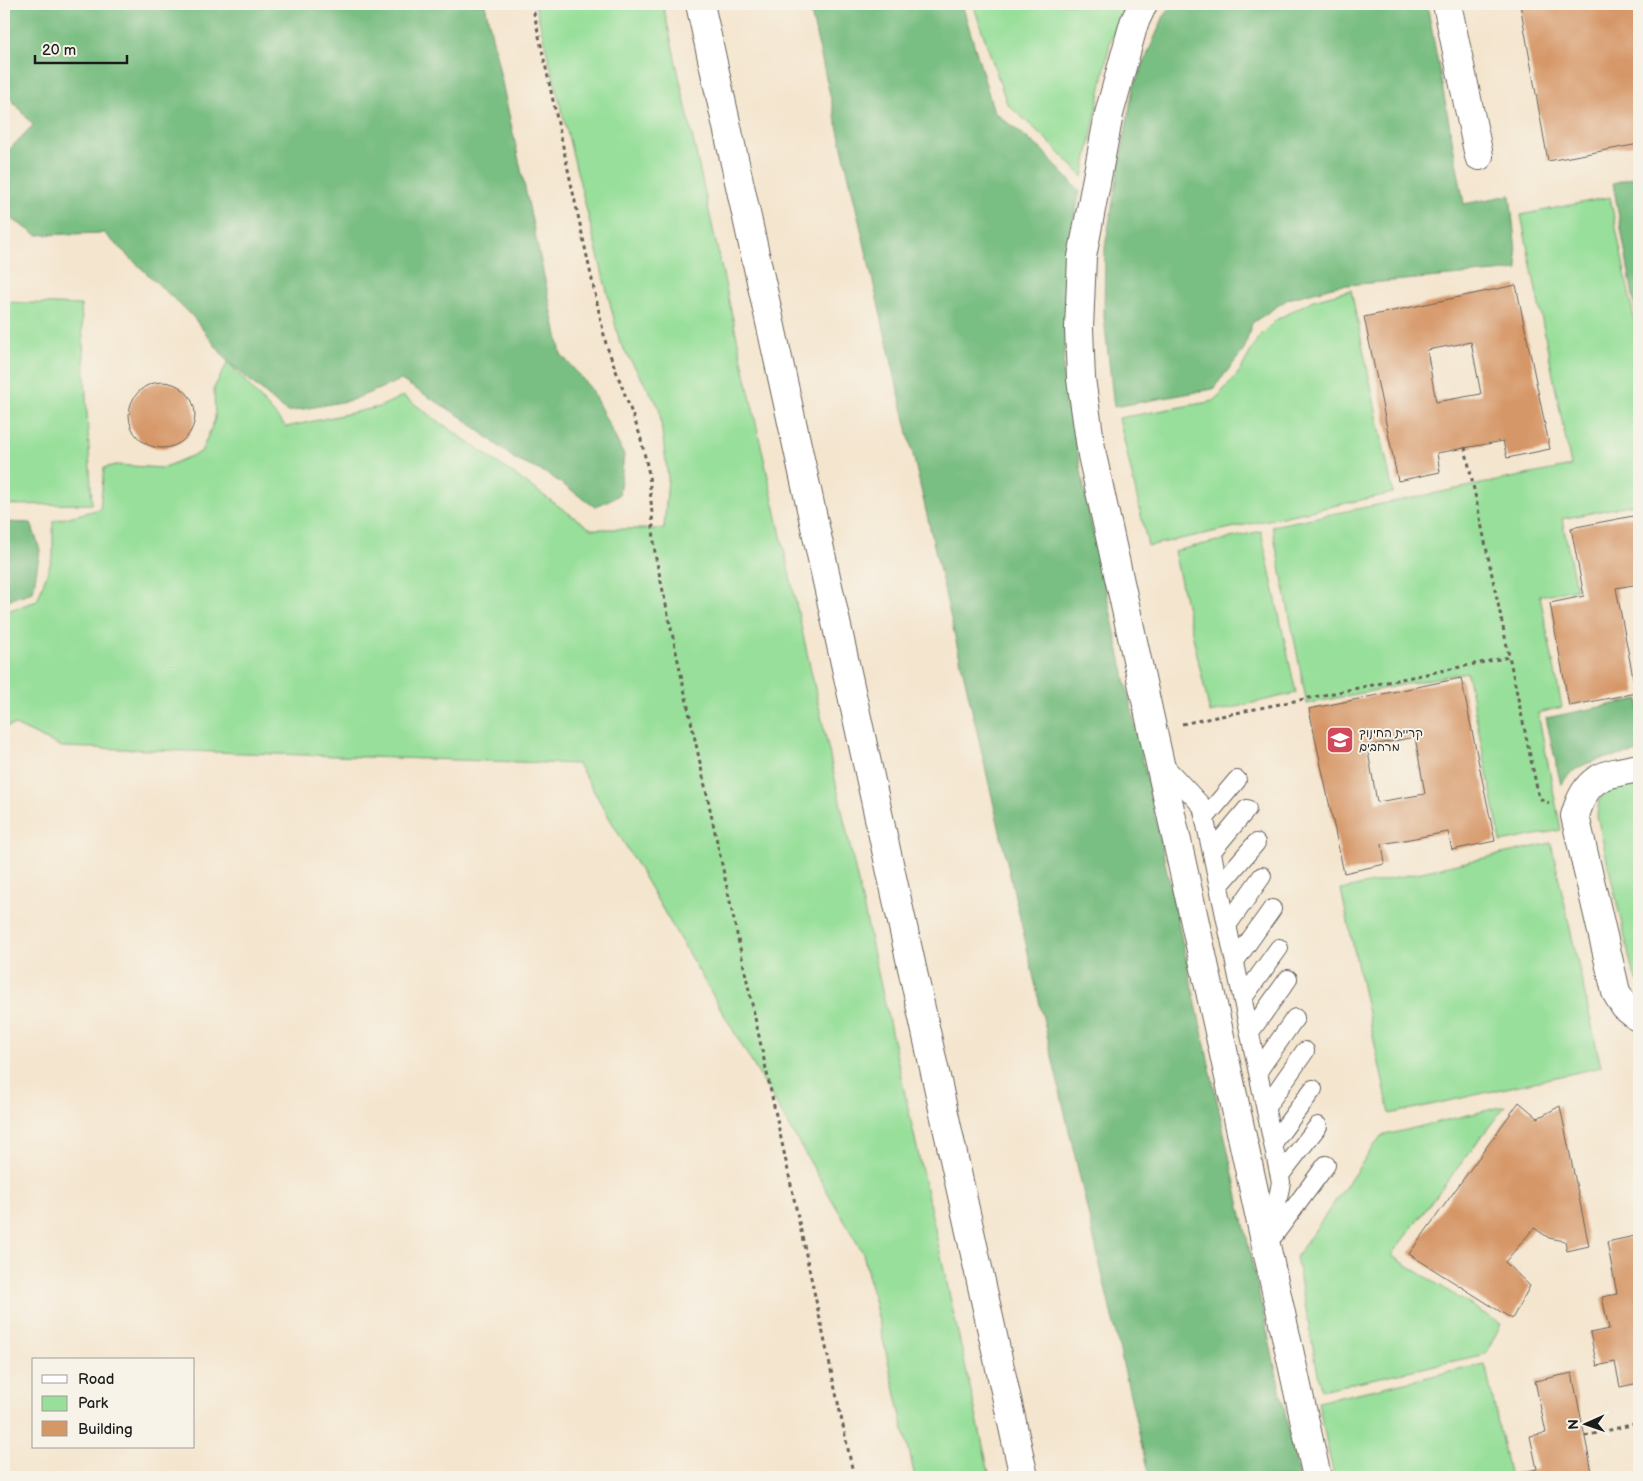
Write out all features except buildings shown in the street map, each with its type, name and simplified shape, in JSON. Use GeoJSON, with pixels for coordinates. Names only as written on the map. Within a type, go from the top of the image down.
{"type":"FeatureCollection","features":[{"type":"Feature","properties":{"kind":"street"},"geometry":{"type":"LineString","coordinates":[[700,4],[1024,1477]]}},
{"type":"Feature","properties":{"kind":"street"},"geometry":{"type":"LineString","coordinates":[[1143,4],[1134,22],[1109,114],[1082,257],[1079,328],[1080,379],[1092,455],[1269,1247],[1317,1477]]}},
{"type":"Feature","properties":{"kind":"street"},"geometry":{"type":"LineString","coordinates":[[1447,4],[1478,156]]}},
{"type":"Feature","properties":{"kind":"street"},"geometry":{"type":"LineString","coordinates":[[1639,768],[1602,776],[1588,785],[1580,798],[1575,816],[1616,992],[1624,1007],[1639,1018]]}},
{"type":"Feature","properties":{"kind":"lane"},"geometry":{"type":"LineString","coordinates":[[1160,761],[1202,806],[1205,818],[1280,1175],[1281,1182],[1269,1247]]}},
{"type":"Feature","properties":{"kind":"lane"},"geometry":{"type":"LineString","coordinates":[[1205,818],[1237,780]]}},
{"type":"Feature","properties":{"kind":"lane"},"geometry":{"type":"LineString","coordinates":[[1212,851],[1247,809]]}},
{"type":"Feature","properties":{"kind":"lane"},"geometry":{"type":"LineString","coordinates":[[1219,886],[1256,843]]}},
{"type":"Feature","properties":{"kind":"lane"},"geometry":{"type":"LineString","coordinates":[[1228,924],[1262,876]]}},
{"type":"Feature","properties":{"kind":"lane"},"geometry":{"type":"LineString","coordinates":[[1235,961],[1272,909]]}},
{"type":"Feature","properties":{"kind":"lane"},"geometry":{"type":"LineString","coordinates":[[1243,998],[1279,948]]}},
{"type":"Feature","properties":{"kind":"lane"},"geometry":{"type":"LineString","coordinates":[[1250,1032],[1288,979]]}},
{"type":"Feature","properties":{"kind":"lane"},"geometry":{"type":"LineString","coordinates":[[1258,1071],[1296,1018]]}},
{"type":"Feature","properties":{"kind":"lane"},"geometry":{"type":"LineString","coordinates":[[1266,1107],[1305,1051]]}},
{"type":"Feature","properties":{"kind":"lane"},"geometry":{"type":"LineString","coordinates":[[1273,1143],[1313,1089]]}},
{"type":"Feature","properties":{"kind":"lane"},"geometry":{"type":"LineString","coordinates":[[1280,1175],[1318,1126]]}},
{"type":"Feature","properties":{"kind":"lane"},"geometry":{"type":"LineString","coordinates":[[1269,1247],[1326,1165]]}},
{"type":"Feature","properties":{"kind":"path"},"geometry":{"type":"LineString","coordinates":[[532,4],[606,344],[640,435],[649,474],[655,554],[854,1477]]}},
{"type":"Feature","properties":{"kind":"path"},"geometry":{"type":"LineString","coordinates":[[1465,447],[1539,798],[1575,816]]}},
{"type":"Feature","properties":{"kind":"path"},"geometry":{"type":"LineString","coordinates":[[1153,730],[1509,657]]}},
{"type":"Feature","properties":{"kind":"path"},"geometry":{"type":"LineString","coordinates":[[1585,1436],[1639,1423]]}},
{"type":"Feature","properties":{"kind":"green space"},"geometry":{"type":"Polygon","coordinates":[[[4,4],[485,4],[561,354],[591,389],[624,455],[619,495],[595,507],[548,474],[516,460],[463,418],[401,380],[352,400],[287,412],[228,362],[193,317],[104,233],[37,235],[4,214],[4,155],[33,125],[4,91],[4,4]]]}},
{"type":"Feature","properties":{"kind":"green space"},"geometry":{"type":"Polygon","coordinates":[[[535,4],[663,4],[990,1477],[915,1477],[863,1253],[578,764],[62,747],[15,725],[4,727],[4,612],[37,601],[53,556],[53,521],[100,509],[104,468],[116,465],[162,468],[201,452],[215,419],[214,388],[228,362],[286,427],[379,407],[403,396],[591,529],[664,529],[668,478],[659,407],[620,343],[535,4]]]}},
{"type":"Feature","properties":{"kind":"green space"},"geometry":{"type":"Polygon","coordinates":[[[809,4],[962,4],[994,112],[1041,149],[1080,192],[1072,227],[1063,371],[1087,504],[1299,1477],[1149,1477],[809,4]]]}},
{"type":"Feature","properties":{"kind":"green space"},"geometry":{"type":"Polygon","coordinates":[[[973,4],[1126,4],[1110,42],[1083,177],[1044,137],[1007,104],[973,4]]]}},
{"type":"Feature","properties":{"kind":"green space"},"geometry":{"type":"Polygon","coordinates":[[[1172,4],[1427,4],[1464,204],[1510,195],[1518,270],[1336,286],[1288,299],[1252,323],[1244,350],[1213,389],[1114,407],[1104,317],[1105,247],[1133,88],[1163,18],[1172,4]]]}},
{"type":"Feature","properties":{"kind":"green space"},"geometry":{"type":"Polygon","coordinates":[[[1639,176],[1639,330],[1613,183],[1639,176]]]}},
{"type":"Feature","properties":{"kind":"green space"},"geometry":{"type":"Polygon","coordinates":[[[1610,197],[1639,344],[1639,503],[1562,519],[1576,589],[1540,596],[1562,707],[1538,713],[1561,830],[1501,842],[1467,672],[1307,704],[1272,526],[1571,466],[1521,215],[1610,197]]]}},
{"type":"Feature","properties":{"kind":"green space"},"geometry":{"type":"Polygon","coordinates":[[[1351,290],[1393,493],[1148,546],[1119,418],[1214,401],[1240,371],[1258,338],[1276,320],[1313,300],[1351,290]]]}},
{"type":"Feature","properties":{"kind":"green space"},"geometry":{"type":"Polygon","coordinates":[[[4,302],[81,305],[92,504],[4,505],[4,302]]]}},
{"type":"Feature","properties":{"kind":"green space"},"geometry":{"type":"Polygon","coordinates":[[[4,522],[31,523],[40,550],[33,592],[4,601],[4,522]]]}},
{"type":"Feature","properties":{"kind":"green space"},"geometry":{"type":"Polygon","coordinates":[[[1261,531],[1296,693],[1210,713],[1174,551],[1261,531]]]}},
{"type":"Feature","properties":{"kind":"green space"},"geometry":{"type":"Polygon","coordinates":[[[1639,699],[1639,752],[1585,764],[1568,776],[1561,785],[1546,718],[1639,699]]]}},
{"type":"Feature","properties":{"kind":"green space"},"geometry":{"type":"Polygon","coordinates":[[[1639,783],[1639,983],[1633,973],[1597,816],[1599,800],[1612,787],[1639,783]]]}},
{"type":"Feature","properties":{"kind":"green space"},"geometry":{"type":"Polygon","coordinates":[[[1551,843],[1601,1067],[1390,1114],[1341,890],[1551,843]]]}},
{"type":"Feature","properties":{"kind":"green space"},"geometry":{"type":"Polygon","coordinates":[[[1505,1106],[1391,1255],[1501,1324],[1486,1354],[1321,1390],[1296,1257],[1381,1136],[1505,1106]]]}},
{"type":"Feature","properties":{"kind":"green space"},"geometry":{"type":"Polygon","coordinates":[[[1485,1364],[1510,1477],[1334,1477],[1318,1402],[1485,1364]]]}},
{"type":"Feature","properties":{"kind":"place","name":"קריית החינוך מרחבים"},"geometry":{"type":"Point","coordinates":[1340,740]}}]}
